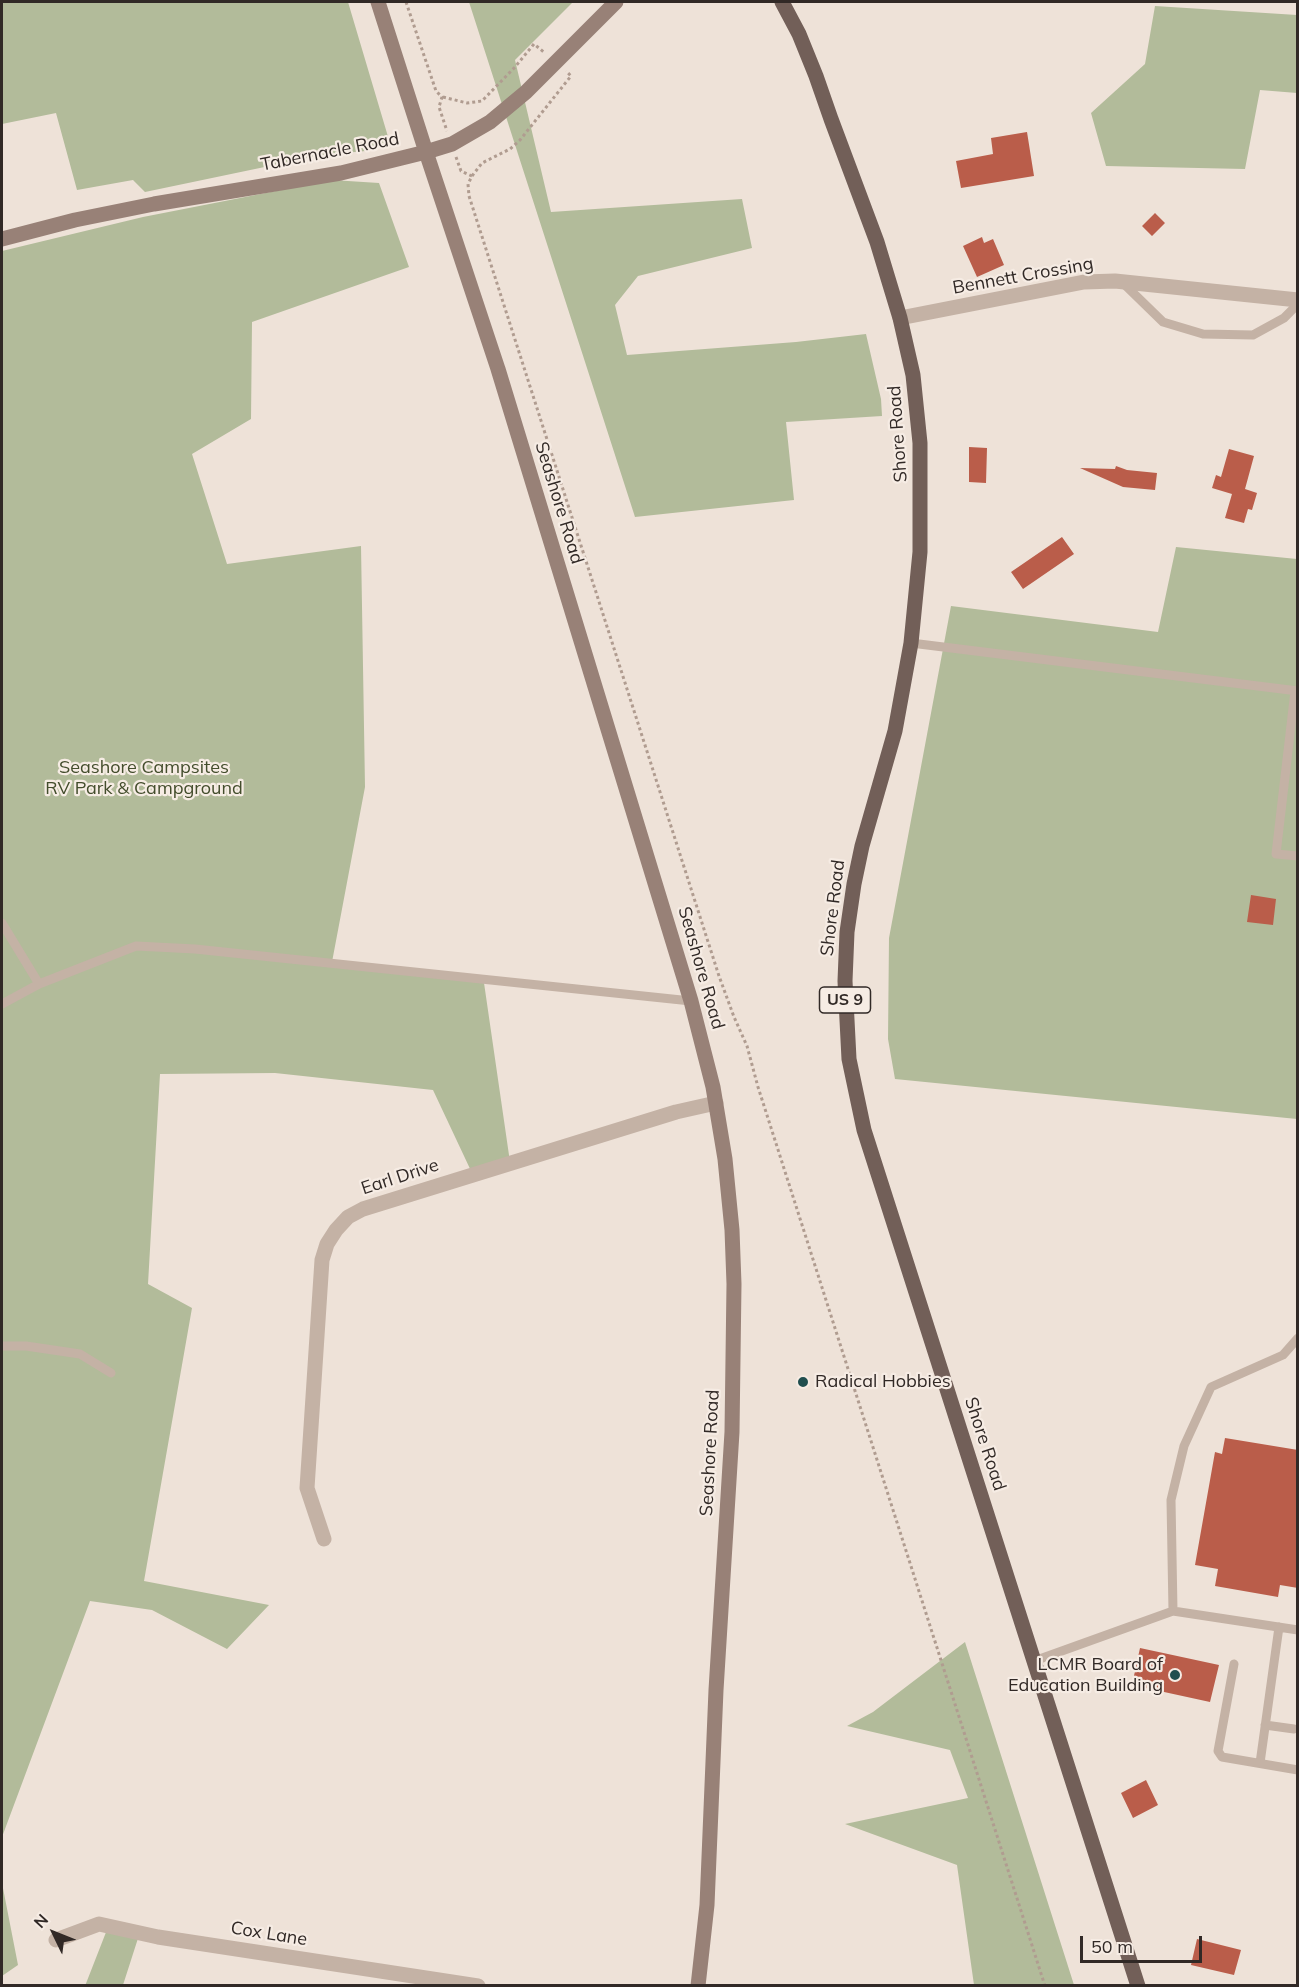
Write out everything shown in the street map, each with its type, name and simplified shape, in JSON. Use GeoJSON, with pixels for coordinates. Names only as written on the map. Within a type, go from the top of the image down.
{"type":"FeatureCollection","features":[{"type":"Feature","properties":{"kind":"main road","name":"Shore Road"},"geometry":{"type":"LineString","coordinates":[[782,2],[799,34],[816,76],[877,242],[900,318],[913,375],[920,443],[920,552],[911,643],[895,731],[862,846],[847,932],[844,981],[849,1059],[864,1130],[1138,1986]]}},
{"type":"Feature","properties":{"kind":"street","name":"Seashore Road"},"geometry":{"type":"LineString","coordinates":[[378,2],[498,369],[691,1001],[716,1103],[725,1159],[732,1230],[734,1366],[707,1905],[698,1986]]}},
{"type":"Feature","properties":{"kind":"street","name":"Tabernacle Road"},"geometry":{"type":"LineString","coordinates":[[2,239],[75,220],[154,204],[341,173],[452,144],[490,122],[526,92],[616,2]]}},
{"type":"Feature","properties":{"kind":"street","name":"Bennett Crossing"},"geometry":{"type":"LineString","coordinates":[[900,318],[1084,282],[1121,281],[1298,302]]}},
{"type":"Feature","properties":{"kind":"street","name":"Earl Drive"},"geometry":{"type":"LineString","coordinates":[[324,1539],[307,1488],[322,1260],[327,1244],[336,1230],[348,1217],[363,1209],[676,1112],[716,1103]]}},
{"type":"Feature","properties":{"kind":"street","name":"Cox Lane"},"geometry":{"type":"LineString","coordinates":[[56,1940],[99,1924],[158,1937],[478,1986]]}},
{"type":"Feature","properties":{"kind":"lane"},"geometry":{"type":"LineString","coordinates":[[1121,281],[1162,322],[1203,334],[1253,335],[1284,318],[1298,302]]}},
{"type":"Feature","properties":{"kind":"lane"},"geometry":{"type":"LineString","coordinates":[[911,643],[1296,691],[1276,854],[1298,856]]}},
{"type":"Feature","properties":{"kind":"lane"},"geometry":{"type":"LineString","coordinates":[[2,923],[39,984]]}},
{"type":"Feature","properties":{"kind":"lane"},"geometry":{"type":"LineString","coordinates":[[2,1004],[39,984],[136,946],[195,949],[691,1001]]}},
{"type":"Feature","properties":{"kind":"lane"},"geometry":{"type":"LineString","coordinates":[[1173,1611],[1171,1500],[1184,1446],[1211,1387],[1282,1355],[1298,1338]]}},
{"type":"Feature","properties":{"kind":"lane"},"geometry":{"type":"LineString","coordinates":[[2,1346],[26,1346],[80,1354],[111,1373]]}},
{"type":"Feature","properties":{"kind":"lane"},"geometry":{"type":"LineString","coordinates":[[1034,1661],[1173,1611],[1298,1630]]}},
{"type":"Feature","properties":{"kind":"lane"},"geometry":{"type":"LineString","coordinates":[[1260,1763],[1279,1627]]}},
{"type":"Feature","properties":{"kind":"lane"},"geometry":{"type":"LineString","coordinates":[[1234,1664],[1218,1751],[1222,1757],[1298,1770]]}},
{"type":"Feature","properties":{"kind":"lane"},"geometry":{"type":"LineString","coordinates":[[1265,1725],[1293,1729]]}},
{"type":"Feature","properties":{"kind":"path"},"geometry":{"type":"LineString","coordinates":[[406,2],[436,91],[442,97],[467,103],[482,100],[534,44],[571,76],[510,150],[482,164],[468,184],[469,196],[719,976],[747,1046],[1045,1986]]}},
{"type":"Feature","properties":{"kind":"path"},"geometry":{"type":"LineString","coordinates":[[439,107],[442,97]]}},
{"type":"Feature","properties":{"kind":"path"},"geometry":{"type":"LineString","coordinates":[[461,171],[472,176]]}},
{"type":"Feature","properties":{"kind":"green space"},"geometry":{"type":"Polygon","coordinates":[[[2,2],[348,2],[389,140],[366,151],[322,155],[145,192],[133,180],[77,190],[56,113],[2,124],[2,2]]]}},
{"type":"Feature","properties":{"kind":"green space"},"geometry":{"type":"Polygon","coordinates":[[[469,2],[573,2],[515,60],[551,212],[742,199],[752,248],[638,276],[615,305],[627,355],[796,342],[866,334],[881,399],[882,416],[786,422],[794,500],[635,517],[469,2]]]}},
{"type":"Feature","properties":{"kind":"green space"},"geometry":{"type":"Polygon","coordinates":[[[1155,6],[1297,15],[1297,93],[1260,90],[1245,169],[1106,166],[1091,113],[1145,64],[1155,6]]]}},
{"type":"Feature","properties":{"kind":"green space","name":"Seashore Campsites RV Park & Campground"},"geometry":{"type":"Polygon","coordinates":[[[332,180],[379,183],[409,267],[252,322],[251,419],[192,454],[227,564],[361,546],[365,787],[332,962],[483,976],[510,1162],[472,1173],[433,1090],[275,1073],[160,1074],[148,1284],[192,1308],[144,1581],[269,1605],[227,1649],[152,1610],[90,1601],[2,1837],[2,251],[143,217],[332,180]]]}},
{"type":"Feature","properties":{"kind":"green space"},"geometry":{"type":"Polygon","coordinates":[[[1176,547],[1297,559],[1297,1119],[895,1079],[888,1039],[889,938],[951,606],[1158,632],[1176,547]]]}},
{"type":"Feature","properties":{"kind":"green space"},"geometry":{"type":"Polygon","coordinates":[[[965,1642],[1074,1985],[974,1985],[957,1865],[845,1824],[968,1798],[950,1750],[847,1726],[873,1712],[965,1642]]]}},
{"type":"Feature","properties":{"kind":"green space"},"geometry":{"type":"Polygon","coordinates":[[[2,1883],[18,1965],[2,1976],[2,1883]]]}},
{"type":"Feature","properties":{"kind":"green space"},"geometry":{"type":"Polygon","coordinates":[[[110,1922],[141,1929],[123,1985],[85,1986],[110,1922]]]}},
{"type":"Feature","properties":{"kind":"building"},"geometry":{"type":"Polygon","coordinates":[[[1027,132],[1034,176],[961,188],[956,161],[993,154],[991,138],[1027,132]]]}},
{"type":"Feature","properties":{"kind":"building"},"geometry":{"type":"Polygon","coordinates":[[[1155,213],[1165,223],[1152,236],[1142,226],[1155,213]]]}},
{"type":"Feature","properties":{"kind":"building"},"geometry":{"type":"Polygon","coordinates":[[[982,237],[984,243],[993,239],[1004,265],[977,277],[963,246],[982,237]]]}},
{"type":"Feature","properties":{"kind":"building"},"geometry":{"type":"Polygon","coordinates":[[[969,447],[987,448],[986,483],[969,482],[969,447]]]}},
{"type":"Feature","properties":{"kind":"building"},"geometry":{"type":"Polygon","coordinates":[[[1229,449],[1254,456],[1245,489],[1257,493],[1252,510],[1248,509],[1244,523],[1225,518],[1232,494],[1212,488],[1216,475],[1221,477],[1229,449]]]}},
{"type":"Feature","properties":{"kind":"building"},"geometry":{"type":"Polygon","coordinates":[[[1116,466],[1127,470],[1157,473],[1155,490],[1123,487],[1080,468],[1115,469],[1116,466]]]}},
{"type":"Feature","properties":{"kind":"building"},"geometry":{"type":"Polygon","coordinates":[[[1062,537],[1074,554],[1023,589],[1011,572],[1062,537]]]}},
{"type":"Feature","properties":{"kind":"building"},"geometry":{"type":"Polygon","coordinates":[[[1251,895],[1276,899],[1273,925],[1247,922],[1251,895]]]}},
{"type":"Feature","properties":{"kind":"building"},"geometry":{"type":"Polygon","coordinates":[[[1225,1438],[1298,1450],[1298,1588],[1280,1585],[1278,1597],[1215,1586],[1218,1569],[1195,1565],[1215,1452],[1222,1454],[1225,1438]]]}},
{"type":"Feature","properties":{"kind":"building","name":"LCMR Board of Education Building"},"geometry":{"type":"Polygon","coordinates":[[[1140,1648],[1219,1665],[1210,1702],[1132,1685],[1140,1648]]]}},
{"type":"Feature","properties":{"kind":"building"},"geometry":{"type":"Polygon","coordinates":[[[1146,1780],[1158,1805],[1133,1818],[1121,1793],[1146,1780]]]}},
{"type":"Feature","properties":{"kind":"building"},"geometry":{"type":"Polygon","coordinates":[[[1197,1939],[1241,1950],[1234,1975],[1191,1965],[1197,1939]]]}},
{"type":"Feature","properties":{"kind":"place","name":"Radical Hobbies"},"geometry":{"type":"Point","coordinates":[803,1382]}},
{"type":"Feature","properties":{"kind":"place","name":"LCMR Board of Education Building"},"geometry":{"type":"Point","coordinates":[1175,1675]}}]}
